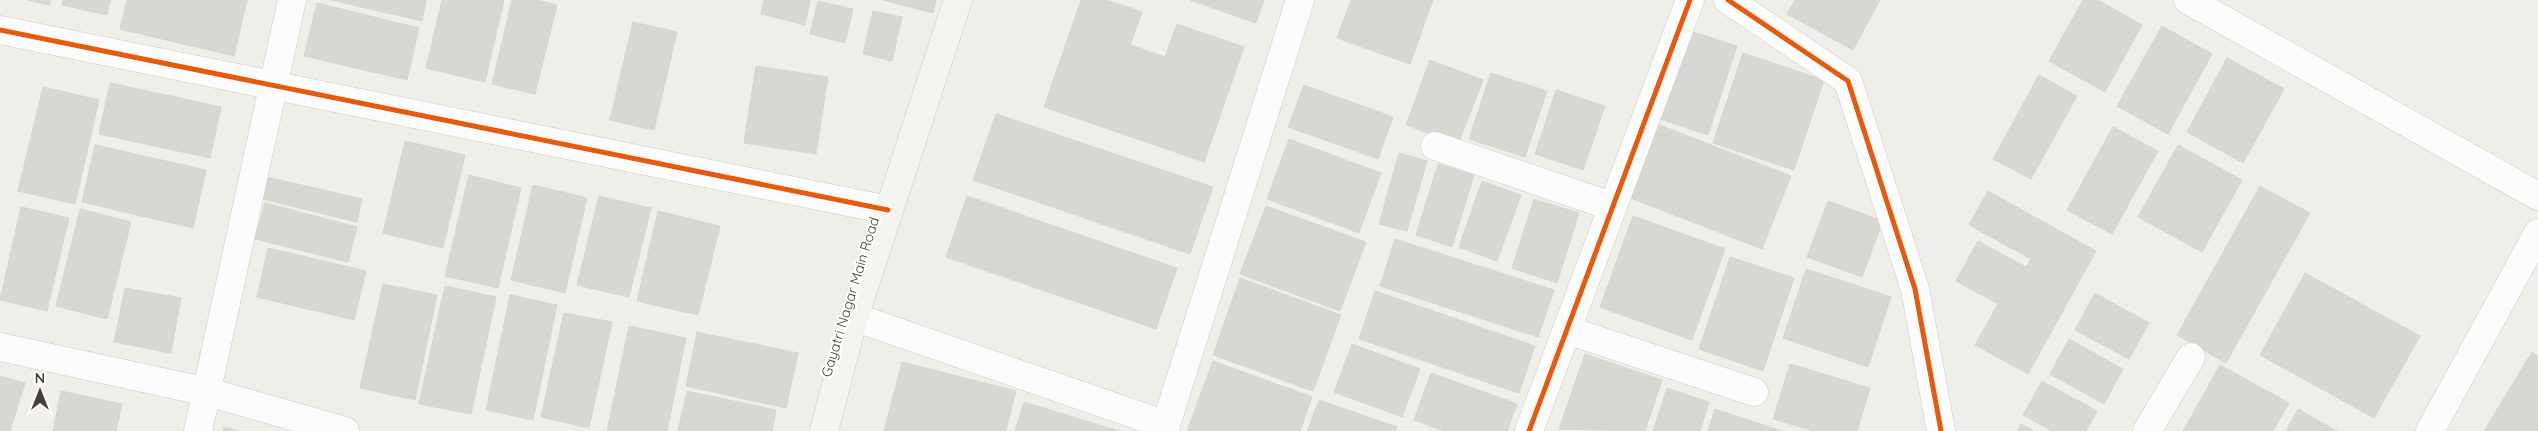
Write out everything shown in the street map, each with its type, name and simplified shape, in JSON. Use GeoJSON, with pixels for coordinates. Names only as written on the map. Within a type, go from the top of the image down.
{"type":"FeatureCollection","features":[{"type":"Feature","properties":{"kind":"street"},"geometry":{"type":"LineString","coordinates":[[198,431],[292,0]]}},
{"type":"Feature","properties":{"kind":"street","name":"Gayatri Nagar Main Road"},"geometry":{"type":"LineString","coordinates":[[824,431],[854,316],[958,0]]}},
{"type":"Feature","properties":{"kind":"street"},"geometry":{"type":"LineString","coordinates":[[854,316],[1165,428],[1300,0]]}},
{"type":"Feature","properties":{"kind":"street"},"geometry":{"type":"LineString","coordinates":[[1529,431],[1568,330],[1611,206],[1690,0]]}},
{"type":"Feature","properties":{"kind":"street"},"geometry":{"type":"LineString","coordinates":[[2188,0],[2538,196]]}},
{"type":"Feature","properties":{"kind":"street"},"geometry":{"type":"LineString","coordinates":[[1738,3],[1848,80],[1915,289],[1941,431]]}},
{"type":"Feature","properties":{"kind":"street"},"geometry":{"type":"LineString","coordinates":[[0,30],[888,210]]}},
{"type":"Feature","properties":{"kind":"street"},"geometry":{"type":"LineString","coordinates":[[1435,146],[1611,206]]}},
{"type":"Feature","properties":{"kind":"street"},"geometry":{"type":"LineString","coordinates":[[2430,431],[2538,233]]}},
{"type":"Feature","properties":{"kind":"street"},"geometry":{"type":"LineString","coordinates":[[1568,330],[1754,392]]}},
{"type":"Feature","properties":{"kind":"street"},"geometry":{"type":"LineString","coordinates":[[0,347],[208,392],[345,431]]}},
{"type":"Feature","properties":{"kind":"street"},"geometry":{"type":"LineString","coordinates":[[2147,431],[2191,357]]}},
{"type":"Feature","properties":{"kind":"building"},"geometry":{"type":"Polygon","coordinates":[[[27,0],[51,0],[50,5],[27,0]]]}},
{"type":"Feature","properties":{"kind":"building"},"geometry":{"type":"Polygon","coordinates":[[[63,0],[110,0],[107,15],[62,5],[63,0]]]}},
{"type":"Feature","properties":{"kind":"building"},"geometry":{"type":"Polygon","coordinates":[[[127,0],[247,0],[234,56],[120,29],[127,0]]]}},
{"type":"Feature","properties":{"kind":"building"},"geometry":{"type":"Polygon","coordinates":[[[331,0],[426,0],[422,21],[331,0]]]}},
{"type":"Feature","properties":{"kind":"building"},"geometry":{"type":"Polygon","coordinates":[[[442,0],[504,0],[485,82],[426,68],[442,0]]]}},
{"type":"Feature","properties":{"kind":"building"},"geometry":{"type":"Polygon","coordinates":[[[512,0],[537,0],[557,5],[535,94],[492,84],[512,0]]]}},
{"type":"Feature","properties":{"kind":"building"},"geometry":{"type":"Polygon","coordinates":[[[764,0],[810,0],[805,25],[761,14],[764,0]]]}},
{"type":"Feature","properties":{"kind":"building"},"geometry":{"type":"Polygon","coordinates":[[[883,0],[936,0],[933,13],[883,0]]]}},
{"type":"Feature","properties":{"kind":"building"},"geometry":{"type":"Polygon","coordinates":[[[1081,0],[1106,0],[1142,12],[1130,45],[1165,57],[1177,24],[1244,47],[1204,162],[1044,107],[1081,0]]]}},
{"type":"Feature","properties":{"kind":"building"},"geometry":{"type":"Polygon","coordinates":[[[1190,0],[1264,0],[1256,23],[1190,0]]]}},
{"type":"Feature","properties":{"kind":"building"},"geometry":{"type":"Polygon","coordinates":[[[1351,0],[1433,0],[1410,64],[1337,38],[1351,0]]]}},
{"type":"Feature","properties":{"kind":"building"},"geometry":{"type":"Polygon","coordinates":[[[1795,0],[1880,0],[1853,50],[1787,14],[1795,0]]]}},
{"type":"Feature","properties":{"kind":"building"},"geometry":{"type":"Polygon","coordinates":[[[2083,0],[2098,0],[2142,25],[2105,92],[2049,61],[2083,0]]]}},
{"type":"Feature","properties":{"kind":"building"},"geometry":{"type":"Polygon","coordinates":[[[818,1],[853,9],[845,43],[810,34],[818,1]]]}},
{"type":"Feature","properties":{"kind":"building"},"geometry":{"type":"Polygon","coordinates":[[[317,3],[419,28],[407,80],[304,56],[317,3]]]}},
{"type":"Feature","properties":{"kind":"building"},"geometry":{"type":"Polygon","coordinates":[[[873,11],[902,17],[892,61],[863,54],[873,11]]]}},
{"type":"Feature","properties":{"kind":"building"},"geometry":{"type":"Polygon","coordinates":[[[633,22],[677,32],[654,130],[610,120],[633,22]]]}},
{"type":"Feature","properties":{"kind":"building"},"geometry":{"type":"Polygon","coordinates":[[[2162,26],[2212,54],[2168,134],[2117,106],[2162,26]]]}},
{"type":"Feature","properties":{"kind":"building"},"geometry":{"type":"Polygon","coordinates":[[[1690,31],[1737,46],[1708,135],[1660,119],[1690,31]]]}},
{"type":"Feature","properties":{"kind":"building"},"geometry":{"type":"Polygon","coordinates":[[[1743,53],[1824,80],[1794,170],[1713,143],[1743,53]]]}},
{"type":"Feature","properties":{"kind":"building"},"geometry":{"type":"Polygon","coordinates":[[[2227,58],[2284,89],[2243,163],[2187,132],[2227,58]]]}},
{"type":"Feature","properties":{"kind":"building"},"geometry":{"type":"Polygon","coordinates":[[[1430,60],[1483,80],[1458,144],[1406,125],[1430,60]]]}},
{"type":"Feature","properties":{"kind":"building"},"geometry":{"type":"Polygon","coordinates":[[[756,66],[828,77],[816,154],[744,143],[756,66]]]}},
{"type":"Feature","properties":{"kind":"building"},"geometry":{"type":"Polygon","coordinates":[[[1491,73],[1547,91],[1525,157],[1469,139],[1491,73]]]}},
{"type":"Feature","properties":{"kind":"building"},"geometry":{"type":"Polygon","coordinates":[[[2039,75],[2077,96],[2031,179],[1993,159],[2039,75]]]}},
{"type":"Feature","properties":{"kind":"building"},"geometry":{"type":"Polygon","coordinates":[[[110,83],[221,107],[210,158],[99,134],[110,83]]]}},
{"type":"Feature","properties":{"kind":"building"},"geometry":{"type":"Polygon","coordinates":[[[1304,85],[1393,117],[1378,159],[1288,127],[1304,85]]]}},
{"type":"Feature","properties":{"kind":"building"},"geometry":{"type":"Polygon","coordinates":[[[43,87],[99,100],[75,204],[18,191],[43,87]]]}},
{"type":"Feature","properties":{"kind":"building"},"geometry":{"type":"Polygon","coordinates":[[[1556,90],[1605,106],[1583,170],[1535,154],[1556,90]]]}},
{"type":"Feature","properties":{"kind":"building"},"geometry":{"type":"Polygon","coordinates":[[[996,114],[1213,187],[1190,254],[973,180],[996,114]]]}},
{"type":"Feature","properties":{"kind":"building"},"geometry":{"type":"Polygon","coordinates":[[[1657,124],[1791,176],[1762,249],[1628,197],[1657,124]]]}},
{"type":"Feature","properties":{"kind":"building"},"geometry":{"type":"Polygon","coordinates":[[[2113,127],[2158,151],[2112,234],[2067,210],[2113,127]]]}},
{"type":"Feature","properties":{"kind":"building"},"geometry":{"type":"Polygon","coordinates":[[[1289,139],[1381,173],[1359,233],[1267,199],[1289,139]]]}},
{"type":"Feature","properties":{"kind":"building"},"geometry":{"type":"Polygon","coordinates":[[[405,141],[465,155],[443,248],[383,233],[405,141]]]}},
{"type":"Feature","properties":{"kind":"building"},"geometry":{"type":"Polygon","coordinates":[[[95,145],[206,170],[193,228],[82,202],[95,145]]]}},
{"type":"Feature","properties":{"kind":"building"},"geometry":{"type":"Polygon","coordinates":[[[2178,145],[2242,180],[2202,252],[2138,217],[2178,145]]]}},
{"type":"Feature","properties":{"kind":"building"},"geometry":{"type":"Polygon","coordinates":[[[1399,153],[1427,161],[1407,231],[1379,224],[1399,153]]]}},
{"type":"Feature","properties":{"kind":"building"},"geometry":{"type":"Polygon","coordinates":[[[1438,164],[1474,175],[1452,247],[1416,235],[1438,164]]]}},
{"type":"Feature","properties":{"kind":"building"},"geometry":{"type":"Polygon","coordinates":[[[469,175],[521,188],[498,288],[445,276],[469,175]]]}},
{"type":"Feature","properties":{"kind":"building"},"geometry":{"type":"Polygon","coordinates":[[[267,177],[362,199],[357,222],[262,199],[267,177]]]}},
{"type":"Feature","properties":{"kind":"building"},"geometry":{"type":"Polygon","coordinates":[[[1482,181],[1521,195],[1497,261],[1459,247],[1482,181]]]}},
{"type":"Feature","properties":{"kind":"building"},"geometry":{"type":"Polygon","coordinates":[[[533,185],[587,198],[565,293],[511,280],[533,185]]]}},
{"type":"Feature","properties":{"kind":"building"},"geometry":{"type":"Polygon","coordinates":[[[2260,186],[2310,213],[2226,363],[2177,335],[2260,186]]]}},
{"type":"Feature","properties":{"kind":"building"},"geometry":{"type":"Polygon","coordinates":[[[1988,191],[2096,251],[2028,374],[1975,345],[1998,304],[1956,281],[1978,241],[2026,267],[2031,259],[1969,225],[1988,191]]]}},
{"type":"Feature","properties":{"kind":"building"},"geometry":{"type":"Polygon","coordinates":[[[599,196],[651,208],[629,297],[577,285],[599,196]]]}},
{"type":"Feature","properties":{"kind":"building"},"geometry":{"type":"Polygon","coordinates":[[[967,196],[1177,268],[1156,329],[946,257],[967,196]]]}},
{"type":"Feature","properties":{"kind":"building"},"geometry":{"type":"Polygon","coordinates":[[[1534,199],[1579,213],[1557,283],[1512,268],[1534,199]]]}},
{"type":"Feature","properties":{"kind":"building"},"geometry":{"type":"Polygon","coordinates":[[[1828,201],[1883,221],[1862,277],[1807,257],[1828,201]]]}},
{"type":"Feature","properties":{"kind":"building"},"geometry":{"type":"Polygon","coordinates":[[[265,203],[357,227],[348,262],[255,239],[265,203]]]}},
{"type":"Feature","properties":{"kind":"building"},"geometry":{"type":"Polygon","coordinates":[[[1266,206],[1366,242],[1340,311],[1240,274],[1266,206]]]}},
{"type":"Feature","properties":{"kind":"building"},"geometry":{"type":"Polygon","coordinates":[[[21,207],[69,218],[47,311],[0,300],[21,207]]]}},
{"type":"Feature","properties":{"kind":"building"},"geometry":{"type":"Polygon","coordinates":[[[80,209],[131,222],[107,319],[56,306],[80,209]]]}},
{"type":"Feature","properties":{"kind":"building"},"geometry":{"type":"Polygon","coordinates":[[[658,211],[720,226],[698,315],[637,301],[658,211]]]}},
{"type":"Feature","properties":{"kind":"building"},"geometry":{"type":"Polygon","coordinates":[[[1633,216],[1725,249],[1692,340],[1600,307],[1633,216]]]}},
{"type":"Feature","properties":{"kind":"building"},"geometry":{"type":"Polygon","coordinates":[[[1395,239],[1554,290],[1538,337],[1380,286],[1395,239]]]}},
{"type":"Feature","properties":{"kind":"building"},"geometry":{"type":"Polygon","coordinates":[[[268,248],[366,271],[354,320],[257,297],[268,248]]]}},
{"type":"Feature","properties":{"kind":"building"},"geometry":{"type":"Polygon","coordinates":[[[1730,257],[1794,278],[1763,371],[1699,349],[1730,257]]]}},
{"type":"Feature","properties":{"kind":"building"},"geometry":{"type":"Polygon","coordinates":[[[1806,269],[1891,297],[1868,367],[1783,338],[1806,269]]]}},
{"type":"Feature","properties":{"kind":"building"},"geometry":{"type":"Polygon","coordinates":[[[2305,273],[2420,336],[2374,418],[2260,355],[2305,273]]]}},
{"type":"Feature","properties":{"kind":"building"},"geometry":{"type":"Polygon","coordinates":[[[1240,278],[1341,315],[1313,391],[1213,355],[1240,278]]]}},
{"type":"Feature","properties":{"kind":"building"},"geometry":{"type":"Polygon","coordinates":[[[383,284],[437,295],[415,400],[360,388],[383,284]]]}},
{"type":"Feature","properties":{"kind":"building"},"geometry":{"type":"Polygon","coordinates":[[[445,286],[496,297],[471,414],[419,404],[445,286]]]}},
{"type":"Feature","properties":{"kind":"building"},"geometry":{"type":"Polygon","coordinates":[[[125,288],[181,298],[171,353],[114,342],[125,288]]]}},
{"type":"Feature","properties":{"kind":"building"},"geometry":{"type":"Polygon","coordinates":[[[1375,291],[1535,346],[1519,393],[1359,339],[1375,291]]]}},
{"type":"Feature","properties":{"kind":"building"},"geometry":{"type":"Polygon","coordinates":[[[2095,293],[2149,323],[2129,359],[2075,330],[2095,293]]]}},
{"type":"Feature","properties":{"kind":"building"},"geometry":{"type":"Polygon","coordinates":[[[510,295],[557,305],[533,420],[486,410],[510,295]]]}},
{"type":"Feature","properties":{"kind":"building"},"geometry":{"type":"Polygon","coordinates":[[[564,313],[612,322],[589,428],[541,417],[564,313]]]}},
{"type":"Feature","properties":{"kind":"building"},"geometry":{"type":"Polygon","coordinates":[[[629,326],[686,338],[667,431],[607,431],[629,326]]]}},
{"type":"Feature","properties":{"kind":"building"},"geometry":{"type":"Polygon","coordinates":[[[697,332],[798,353],[786,408],[686,386],[697,332]]]}},
{"type":"Feature","properties":{"kind":"building"},"geometry":{"type":"Polygon","coordinates":[[[2069,339],[2123,369],[2104,404],[2050,374],[2069,339]]]}},
{"type":"Feature","properties":{"kind":"building"},"geometry":{"type":"Polygon","coordinates":[[[1352,344],[1420,369],[1402,417],[1334,392],[1352,344]]]}},
{"type":"Feature","properties":{"kind":"building"},"geometry":{"type":"Polygon","coordinates":[[[2532,352],[2538,356],[2538,431],[2484,431],[2532,352]]]}},
{"type":"Feature","properties":{"kind":"building"},"geometry":{"type":"Polygon","coordinates":[[[1585,354],[1662,380],[1645,431],[1559,429],[1585,354]]]}},
{"type":"Feature","properties":{"kind":"building"},"geometry":{"type":"Polygon","coordinates":[[[1213,361],[1312,397],[1300,431],[1187,431],[1213,361]]]}},
{"type":"Feature","properties":{"kind":"building"},"geometry":{"type":"Polygon","coordinates":[[[902,362],[1016,391],[1006,431],[884,431],[902,362]]]}},
{"type":"Feature","properties":{"kind":"building"},"geometry":{"type":"Polygon","coordinates":[[[1790,364],[1870,388],[1857,431],[1814,431],[1773,419],[1790,364]]]}},
{"type":"Feature","properties":{"kind":"building"},"geometry":{"type":"Polygon","coordinates":[[[2220,365],[2289,403],[2273,431],[2183,431],[2220,365]]]}},
{"type":"Feature","properties":{"kind":"building"},"geometry":{"type":"Polygon","coordinates":[[[1431,373],[1517,404],[1507,431],[1444,431],[1414,420],[1431,373]]]}},
{"type":"Feature","properties":{"kind":"building"},"geometry":{"type":"Polygon","coordinates":[[[0,376],[25,383],[10,431],[0,431],[0,376]]]}},
{"type":"Feature","properties":{"kind":"building"},"geometry":{"type":"Polygon","coordinates":[[[2042,381],[2097,411],[2086,431],[2052,431],[2023,415],[2042,381]]]}},
{"type":"Feature","properties":{"kind":"building"},"geometry":{"type":"Polygon","coordinates":[[[1667,388],[1709,402],[1700,431],[1653,431],[1667,388]]]}},
{"type":"Feature","properties":{"kind":"building"},"geometry":{"type":"Polygon","coordinates":[[[61,391],[122,404],[116,431],[53,431],[61,391]]]}},
{"type":"Feature","properties":{"kind":"building"},"geometry":{"type":"Polygon","coordinates":[[[687,391],[776,410],[772,431],[678,431],[687,391]]]}},
{"type":"Feature","properties":{"kind":"building"},"geometry":{"type":"Polygon","coordinates":[[[1319,400],[1397,427],[1395,431],[1307,431],[1319,400]]]}},
{"type":"Feature","properties":{"kind":"building"},"geometry":{"type":"Polygon","coordinates":[[[1024,402],[1119,431],[1015,431],[1024,402]]]}},
{"type":"Feature","properties":{"kind":"building"},"geometry":{"type":"Polygon","coordinates":[[[1715,409],[1782,431],[1708,431],[1715,409]]]}},
{"type":"Feature","properties":{"kind":"building"},"geometry":{"type":"Polygon","coordinates":[[[2298,409],[2337,431],[2286,431],[2298,409]]]}},
{"type":"Feature","properties":{"kind":"building"},"geometry":{"type":"Polygon","coordinates":[[[2021,424],[2034,431],[2017,431],[2021,424]]]}},
{"type":"Feature","properties":{"kind":"building"},"geometry":{"type":"Polygon","coordinates":[[[224,427],[238,431],[223,431],[224,427]]]}},
{"type":"Feature","properties":{"kind":"cycle path"},"geometry":{"type":"LineString","coordinates":[[1529,431],[1690,0]]}},
{"type":"Feature","properties":{"kind":"cycle path"},"geometry":{"type":"LineString","coordinates":[[1728,0],[1848,81],[1915,289],[1941,431]]}},
{"type":"Feature","properties":{"kind":"cycle path"},"geometry":{"type":"LineString","coordinates":[[0,30],[888,210]]}}]}
